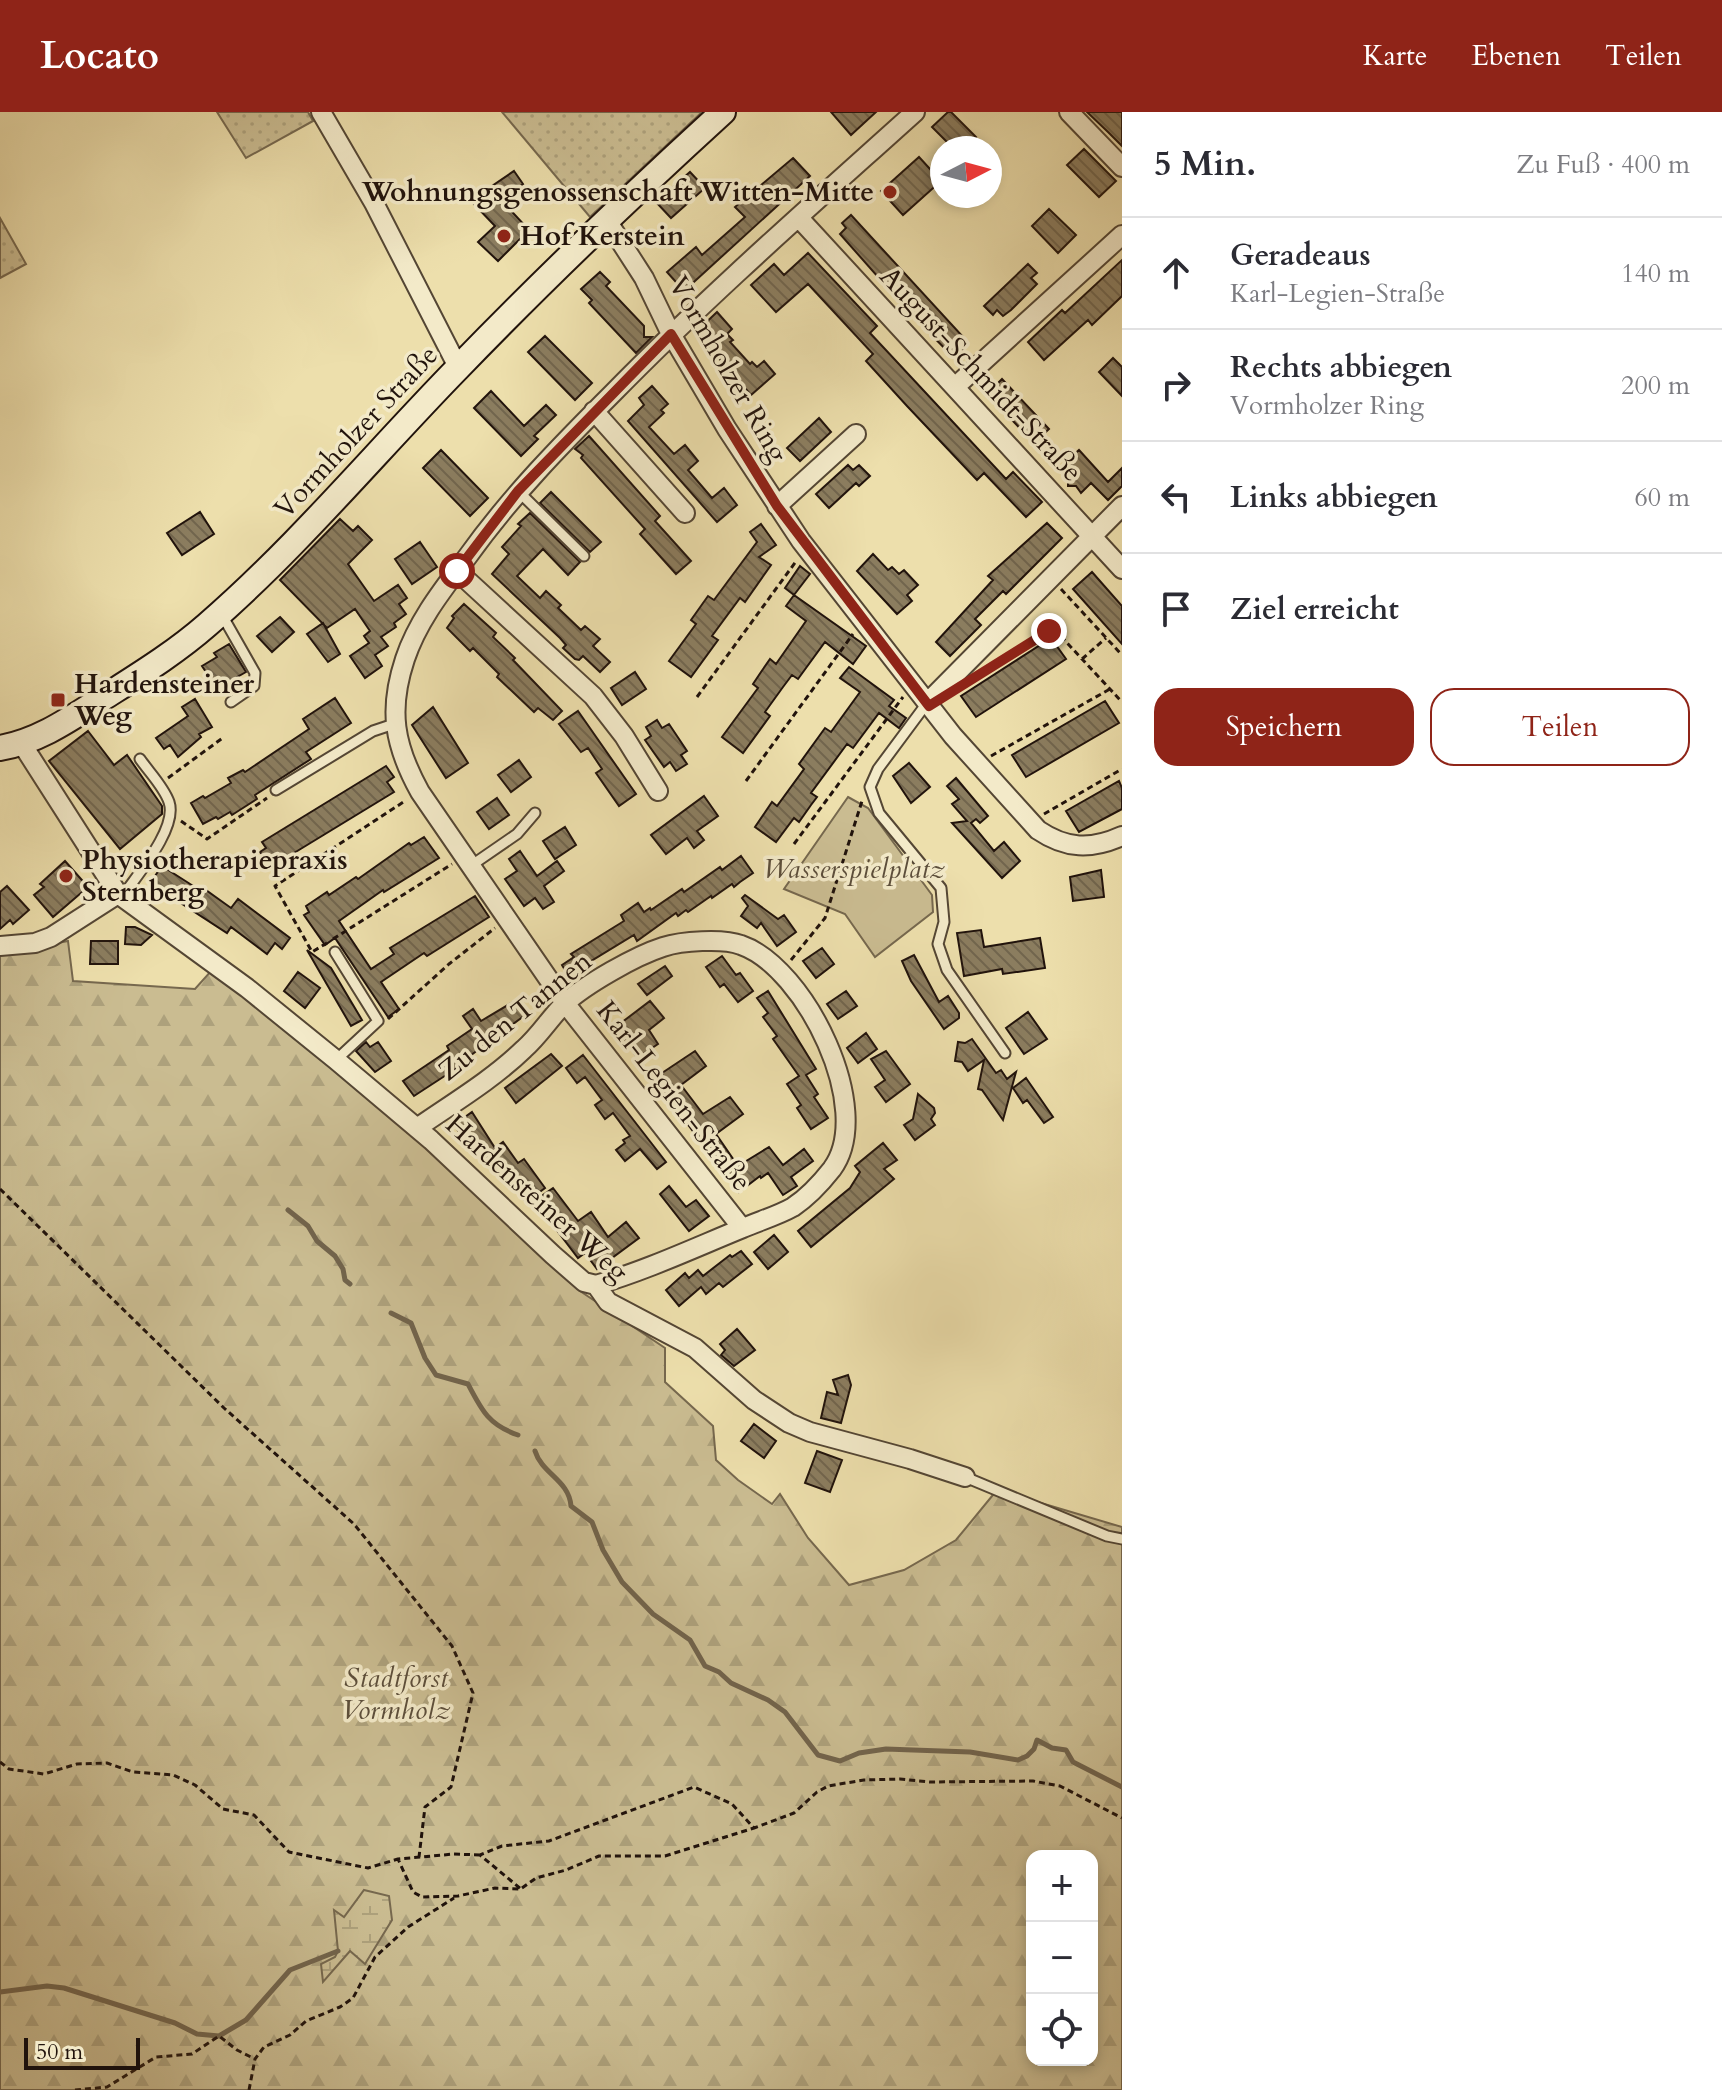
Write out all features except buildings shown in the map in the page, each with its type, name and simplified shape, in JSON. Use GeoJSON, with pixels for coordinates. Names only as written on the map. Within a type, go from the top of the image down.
{"type":"FeatureCollection","features":[{"type":"Feature","properties":{"kind":"main road","name":"Vormholzer Straße"},"geometry":{"type":"LineString","coordinates":[[11,746],[67,720],[141,674],[220,612],[305,532],[458,367],[606,219],[723,112]]}},
{"type":"Feature","properties":{"kind":"street"},"geometry":{"type":"LineString","coordinates":[[321,112],[379,213],[458,367]]}},
{"type":"Feature","properties":{"kind":"street","name":"Karl-Legien-Straße"},"geometry":{"type":"LineString","coordinates":[[742,1228],[565,1003],[420,792],[406,767],[394,724],[397,690],[405,658],[419,626],[518,491],[671,334],[915,112]]}},
{"type":"Feature","properties":{"kind":"street"},"geometry":{"type":"LineString","coordinates":[[1069,112],[1122,167]]}},
{"type":"Feature","properties":{"kind":"street","name":"August-Schmidt-Straße"},"geometry":{"type":"LineString","coordinates":[[799,218],[1122,569]]}},
{"type":"Feature","properties":{"kind":"street","name":"Vormholzer Ring"},"geometry":{"type":"LineString","coordinates":[[606,219],[644,278],[671,334],[777,506],[863,621],[977,763],[1030,822],[1053,841],[1082,847],[1096,846],[1122,836]]}},
{"type":"Feature","properties":{"kind":"street"},"geometry":{"type":"LineString","coordinates":[[956,386],[1122,235]]}},
{"type":"Feature","properties":{"kind":"street"},"geometry":{"type":"LineString","coordinates":[[594,411],[685,513]]}},
{"type":"Feature","properties":{"kind":"street","name":"Vormholzer Ring"},"geometry":{"type":"LineString","coordinates":[[777,506],[856,434]]}},
{"type":"Feature","properties":{"kind":"street"},"geometry":{"type":"LineString","coordinates":[[927,703],[1122,506]]}},
{"type":"Feature","properties":{"kind":"street"},"geometry":{"type":"LineString","coordinates":[[457,571],[593,696],[624,736],[658,791]]}},
{"type":"Feature","properties":{"kind":"street","name":"Hardensteiner Weg"},"geometry":{"type":"LineString","coordinates":[[11,746],[120,895],[247,988],[336,1060],[417,1128],[584,1282],[596,1285],[608,1302],[695,1348],[754,1400],[789,1423],[810,1432],[965,1477]]}},
{"type":"Feature","properties":{"kind":"street"},"geometry":{"type":"LineString","coordinates":[[0,946],[35,943],[51,937],[120,895]]}},
{"type":"Feature","properties":{"kind":"street","name":"Zu den Tannen"},"geometry":{"type":"LineString","coordinates":[[417,1128],[492,1077],[524,1049],[565,1003],[631,960],[666,946],[704,941],[740,944],[782,972],[802,997],[843,1085],[847,1118],[843,1145],[834,1166],[814,1190],[792,1207],[633,1274],[596,1285]]}},
{"type":"Feature","properties":{"kind":"lane"},"geometry":{"type":"LineString","coordinates":[[518,491],[584,556]]}},
{"type":"Feature","properties":{"kind":"lane"},"geometry":{"type":"LineString","coordinates":[[220,612],[255,673],[254,686],[231,702]]}},
{"type":"Feature","properties":{"kind":"lane"},"geometry":{"type":"LineString","coordinates":[[927,703],[878,769],[870,787],[879,813],[941,888],[944,922],[938,944],[947,970],[1005,1053]]}},
{"type":"Feature","properties":{"kind":"lane"},"geometry":{"type":"LineString","coordinates":[[276,790],[373,731],[394,724]]}},
{"type":"Feature","properties":{"kind":"lane"},"geometry":{"type":"LineString","coordinates":[[120,895],[167,830],[171,817],[169,800],[140,759]]}},
{"type":"Feature","properties":{"kind":"lane"},"geometry":{"type":"LineString","coordinates":[[469,861],[517,834],[535,813]]}},
{"type":"Feature","properties":{"kind":"lane"},"geometry":{"type":"LineString","coordinates":[[335,952],[378,1021],[336,1060]]}},
{"type":"Feature","properties":{"kind":"lane","name":"Hardensteiner Weg"},"geometry":{"type":"LineString","coordinates":[[965,1477],[1107,1536],[1122,1539]]}},
{"type":"Feature","properties":{"kind":"path"},"geometry":{"type":"LineString","coordinates":[[697,697],[807,547]]}},
{"type":"Feature","properties":{"kind":"path"},"geometry":{"type":"LineString","coordinates":[[1060,588],[1122,655]]}},
{"type":"Feature","properties":{"kind":"path"},"geometry":{"type":"LineString","coordinates":[[746,781],[863,621]]}},
{"type":"Feature","properties":{"kind":"path"},"geometry":{"type":"LineString","coordinates":[[981,672],[1049,631],[1056,631],[1122,702]]}},
{"type":"Feature","properties":{"kind":"path"},"geometry":{"type":"LineString","coordinates":[[1082,659],[1106,638]]}},
{"type":"Feature","properties":{"kind":"path"},"geometry":{"type":"LineString","coordinates":[[977,763],[1110,689]]}},
{"type":"Feature","properties":{"kind":"path"},"geometry":{"type":"LineString","coordinates":[[794,844],[902,698]]}},
{"type":"Feature","properties":{"kind":"path"},"geometry":{"type":"LineString","coordinates":[[159,786],[224,737]]}},
{"type":"Feature","properties":{"kind":"path"},"geometry":{"type":"LineString","coordinates":[[1030,822],[1122,769]]}},
{"type":"Feature","properties":{"kind":"path"},"geometry":{"type":"LineString","coordinates":[[171,817],[207,839],[276,790]]}},
{"type":"Feature","properties":{"kind":"path"},"geometry":{"type":"LineString","coordinates":[[420,792],[275,886],[312,952],[469,861]]}},
{"type":"Feature","properties":{"kind":"path"},"geometry":{"type":"LineString","coordinates":[[782,972],[825,918],[860,804]]}},
{"type":"Feature","properties":{"kind":"path"},"geometry":{"type":"LineString","coordinates":[[400,1010],[449,964],[508,919]]}},
{"type":"Feature","properties":{"kind":"path"},"geometry":{"type":"LineString","coordinates":[[0,1189],[224,1408],[354,1524],[452,1646],[473,1693],[451,1787],[425,1807],[419,1857]]}},
{"type":"Feature","properties":{"kind":"path"},"geometry":{"type":"LineString","coordinates":[[0,1762],[9,1769],[44,1774],[77,1764],[107,1763],[133,1772],[173,1775],[195,1785],[223,1809],[254,1815],[289,1852],[368,1868],[398,1859],[480,1855],[502,1846],[549,1841],[694,1787],[732,1804],[754,1828]]}},
{"type":"Feature","properties":{"kind":"path"},"geometry":{"type":"LineString","coordinates":[[398,1859],[413,1892],[422,1897],[458,1896],[495,1888],[521,1889],[536,1878],[599,1856],[665,1856],[794,1813],[828,1786],[876,1779],[1033,1781],[1060,1786],[1122,1818]]}},
{"type":"Feature","properties":{"kind":"path"},"geometry":{"type":"LineString","coordinates":[[480,1855],[521,1889]]}},
{"type":"Feature","properties":{"kind":"path"},"geometry":{"type":"LineString","coordinates":[[249,2090],[255,2059],[264,2047],[290,2035],[306,2021],[353,1998],[375,1957],[408,1927],[458,1896]]}},
{"type":"Feature","properties":{"kind":"path"},"geometry":{"type":"LineString","coordinates":[[75,2090],[107,2087],[156,2057],[192,2054],[219,2036],[255,2059]]}},
{"type":"Feature","properties":{"kind":"green space"},"geometry":{"type":"Polygon","coordinates":[[[217,112],[308,112],[313,121],[246,158],[217,112]]]}},
{"type":"Feature","properties":{"kind":"green space"},"geometry":{"type":"Polygon","coordinates":[[[502,112],[702,112],[590,217],[502,112]]]}},
{"type":"Feature","properties":{"kind":"green space"},"geometry":{"type":"Polygon","coordinates":[[[0,218],[26,264],[0,278],[0,218]]]}},
{"type":"Feature","properties":{"kind":"green space","name":"Wasserspielplatz"},"geometry":{"type":"Polygon","coordinates":[[[848,797],[868,808],[932,895],[933,912],[875,957],[845,914],[784,889],[848,797]]]}},
{"type":"Feature","properties":{"kind":"green space","name":"Stadtforst Vormholz"},"geometry":{"type":"Polygon","coordinates":[[[68,941],[73,981],[195,989],[211,971],[363,1089],[580,1291],[665,1348],[665,1382],[713,1426],[716,1460],[772,1504],[780,1494],[808,1538],[849,1585],[904,1570],[956,1540],[997,1490],[1122,1527],[1122,2090],[0,2090],[0,954],[68,941]]]}},
{"type":"Feature","properties":{"kind":"green space"},"geometry":{"type":"Polygon","coordinates":[[[364,1890],[389,1896],[392,1920],[365,1964],[350,1951],[323,1982],[321,1964],[335,1957],[338,1951],[334,1910],[344,1917],[364,1890]]]}},
{"type":"Feature","properties":{"kind":"waterway"},"geometry":{"type":"LineString","coordinates":[[288,1210],[308,1226],[317,1241],[335,1256],[345,1280],[350,1284]]}},
{"type":"Feature","properties":{"kind":"waterway"},"geometry":{"type":"LineString","coordinates":[[391,1313],[411,1323],[425,1358],[436,1375],[468,1384],[487,1416],[500,1427],[518,1435]]}},
{"type":"Feature","properties":{"kind":"waterway"},"geometry":{"type":"LineString","coordinates":[[535,1451],[543,1466],[566,1490],[571,1506],[592,1522],[603,1550],[622,1582],[653,1614],[690,1640],[705,1666],[785,1712],[818,1755],[840,1761],[859,1753],[886,1749],[970,1752],[1018,1760],[1034,1749],[1037,1740],[1052,1748],[1066,1750],[1073,1762],[1122,1787]]}},
{"type":"Feature","properties":{"kind":"waterway"},"geometry":{"type":"LineString","coordinates":[[0,1992],[47,1986],[64,1988],[175,2023],[197,2034],[219,2036],[246,2020],[290,1970],[338,1951]]}},
{"type":"Feature","properties":{"kind":"place","name":"Wohnungsgenossenschaft Witten-Mitte"},"geometry":{"type":"Point","coordinates":[890,192]}},
{"type":"Feature","properties":{"kind":"place","name":"Hof Kerstein"},"geometry":{"type":"Point","coordinates":[504,236]}},
{"type":"Feature","properties":{"kind":"place","name":"Hardensteiner Weg"},"geometry":{"type":"Point","coordinates":[58,700]}},
{"type":"Feature","properties":{"kind":"place","name":"Physiotherapiepraxis Sternberg"},"geometry":{"type":"Point","coordinates":[66,876]}},
{"type":"Feature","properties":{"kind":"route"},"geometry":{"type":"LineString","coordinates":[[457,571],[518,491],[671,334],[727,429],[801,541],[929,706],[1049,631]]}}]}
